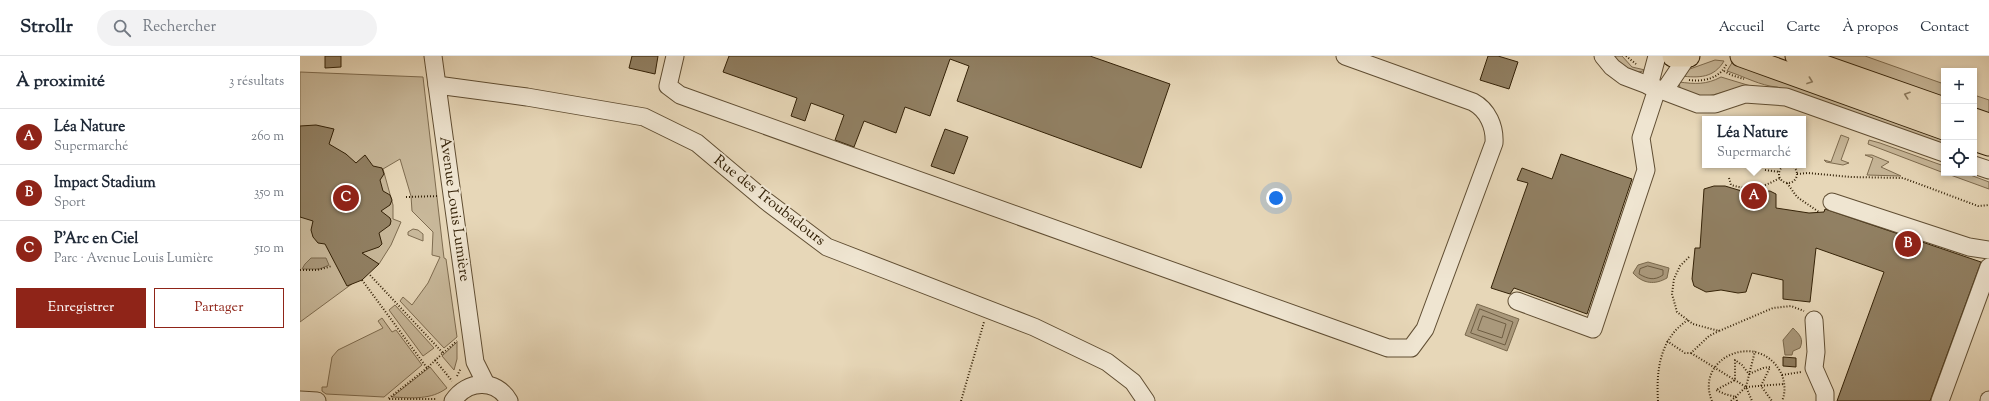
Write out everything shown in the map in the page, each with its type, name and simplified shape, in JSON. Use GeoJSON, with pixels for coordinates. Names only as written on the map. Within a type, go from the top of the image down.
{"type":"FeatureCollection","features":[{"type":"Feature","properties":{"kind":"main road"},"geometry":{"type":"LineString","coordinates":[[1796,56],[1941,107]]}},
{"type":"Feature","properties":{"kind":"main road"},"geometry":{"type":"LineString","coordinates":[[1735,58],[1941,128]]}},
{"type":"Feature","properties":{"kind":"main road"},"geometry":{"type":"LineString","coordinates":[[1977,119],[1989,124]]}},
{"type":"Feature","properties":{"kind":"main road"},"geometry":{"type":"LineString","coordinates":[[1977,141],[1989,145]]}},
{"type":"Feature","properties":{"kind":"street","name":"Avenue Louis Lumière"},"geometry":{"type":"LineString","coordinates":[[433,56],[475,362],[486,384]]}},
{"type":"Feature","properties":{"kind":"street"},"geometry":{"type":"LineString","coordinates":[[675,56],[668,86],[680,95],[1388,348],[1411,348],[1425,329],[1494,143],[1495,132],[1481,106],[1345,56]]}},
{"type":"Feature","properties":{"kind":"street"},"geometry":{"type":"LineString","coordinates":[[1603,56],[1612,67],[1624,76],[1698,104],[1715,104],[1745,94],[1786,97],[1941,152]]}},
{"type":"Feature","properties":{"kind":"street"},"geometry":{"type":"LineString","coordinates":[[1517,301],[1593,329],[1646,170],[1641,138],[1657,89],[1657,56]]}},
{"type":"Feature","properties":{"kind":"street"},"geometry":{"type":"LineString","coordinates":[[1657,89],[1683,56]]}},
{"type":"Feature","properties":{"kind":"street","name":"Rue des Troubadours"},"geometry":{"type":"LineString","coordinates":[[437,85],[527,97],[644,117],[697,143],[766,201],[827,247],[1034,326],[1107,362],[1133,382],[1146,401]]}},
{"type":"Feature","properties":{"kind":"street"},"geometry":{"type":"LineString","coordinates":[[1977,165],[1989,170]]}},
{"type":"Feature","properties":{"kind":"street"},"geometry":{"type":"LineString","coordinates":[[1825,207],[1969,247],[1989,250]]}},
{"type":"Feature","properties":{"kind":"street"},"geometry":{"type":"LineString","coordinates":[[1940,401],[1989,267]]}},
{"type":"Feature","properties":{"kind":"street"},"geometry":{"type":"LineString","coordinates":[[1814,320],[1816,352],[1814,368],[1825,393],[1825,401]]}},
{"type":"Feature","properties":{"kind":"street","name":"Avenue Louis Lumière"},"geometry":{"type":"LineString","coordinates":[[461,385],[475,362]]}},
{"type":"Feature","properties":{"kind":"street"},"geometry":{"type":"LineString","coordinates":[[447,400],[462,390],[461,385],[486,384],[502,392],[509,401]]}},
{"type":"Feature","properties":{"kind":"street"},"geometry":{"type":"LineString","coordinates":[[300,400],[317,401]]}},
{"type":"Feature","properties":{"kind":"path"},"geometry":{"type":"LineString","coordinates":[[1626,56],[1637,65]]}},
{"type":"Feature","properties":{"kind":"path"},"geometry":{"type":"LineString","coordinates":[[1687,80],[1701,81],[1724,71],[1735,58]]}},
{"type":"Feature","properties":{"kind":"path"},"geometry":{"type":"LineString","coordinates":[[1724,71],[1746,80]]}},
{"type":"Feature","properties":{"kind":"path"},"geometry":{"type":"LineString","coordinates":[[1780,178],[1782,168]]}},
{"type":"Feature","properties":{"kind":"path"},"geometry":{"type":"LineString","coordinates":[[1787,183],[1795,180],[1797,174],[1794,168]]}},
{"type":"Feature","properties":{"kind":"path"},"geometry":{"type":"LineString","coordinates":[[1765,170],[1780,172]]}},
{"type":"Feature","properties":{"kind":"path"},"geometry":{"type":"LineString","coordinates":[[1797,174],[1808,173],[1851,177],[1903,178],[1978,206],[1989,205]]}},
{"type":"Feature","properties":{"kind":"path"},"geometry":{"type":"LineString","coordinates":[[1729,178],[1731,185],[1744,188],[1760,188],[1780,178]]}},
{"type":"Feature","properties":{"kind":"path"},"geometry":{"type":"LineString","coordinates":[[1780,178],[1787,183],[1797,197],[1825,207]]}},
{"type":"Feature","properties":{"kind":"path"},"geometry":{"type":"LineString","coordinates":[[406,197],[452,195]]}},
{"type":"Feature","properties":{"kind":"path"},"geometry":{"type":"LineString","coordinates":[[1689,257],[1680,266],[1674,279],[1672,294],[1677,312],[1693,324],[1718,331]]}},
{"type":"Feature","properties":{"kind":"path"},"geometry":{"type":"LineString","coordinates":[[300,270],[317,270],[332,266]]}},
{"type":"Feature","properties":{"kind":"path"},"geometry":{"type":"LineString","coordinates":[[369,274],[443,353]]}},
{"type":"Feature","properties":{"kind":"path"},"geometry":{"type":"LineString","coordinates":[[362,280],[427,368]]}},
{"type":"Feature","properties":{"kind":"path"},"geometry":{"type":"LineString","coordinates":[[1691,353],[1709,336],[1718,331],[1773,308],[1791,306],[1803,311],[1814,320]]}},
{"type":"Feature","properties":{"kind":"path"},"geometry":{"type":"LineString","coordinates":[[961,401],[988,309]]}},
{"type":"Feature","properties":{"kind":"path"},"geometry":{"type":"LineString","coordinates":[[1658,401],[1658,371],[1663,350],[1671,333],[1688,320]]}},
{"type":"Feature","properties":{"kind":"path"},"geometry":{"type":"LineString","coordinates":[[447,400],[388,399],[427,368],[460,338]]}},
{"type":"Feature","properties":{"kind":"path"},"geometry":{"type":"LineString","coordinates":[[1667,341],[1685,353],[1691,353],[1746,387],[1784,384]]}},
{"type":"Feature","properties":{"kind":"path"},"geometry":{"type":"LineString","coordinates":[[1712,401],[1709,384],[1715,368],[1720,361],[1730,354],[1742,350],[1755,351],[1767,356],[1776,364],[1782,375],[1784,384],[1782,401]]}},
{"type":"Feature","properties":{"kind":"path"},"geometry":{"type":"LineString","coordinates":[[1731,401],[1746,387],[1755,351]]}},
{"type":"Feature","properties":{"kind":"path"},"geometry":{"type":"LineString","coordinates":[[435,360],[461,385]]}},
{"type":"Feature","properties":{"kind":"path"},"geometry":{"type":"LineString","coordinates":[[1734,380],[1735,360],[1742,365],[1749,374]]}},
{"type":"Feature","properties":{"kind":"path"},"geometry":{"type":"LineString","coordinates":[[1749,374],[1763,368],[1770,367],[1761,386]]}},
{"type":"Feature","properties":{"kind":"path"},"geometry":{"type":"LineString","coordinates":[[1782,375],[1814,368]]}},
{"type":"Feature","properties":{"kind":"path"},"geometry":{"type":"LineString","coordinates":[[1734,380],[1716,390],[1736,397]]}},
{"type":"Feature","properties":{"kind":"path"},"geometry":{"type":"LineString","coordinates":[[1761,386],[1772,401]]}},
{"type":"Feature","properties":{"kind":"path"},"geometry":{"type":"LineString","coordinates":[[1746,387],[1752,401],[1756,401]]}},
{"type":"Feature","properties":{"kind":"shaded area"},"geometry":{"type":"Polygon","coordinates":[[[1612,56],[1622,56],[1632,67],[1645,70],[1640,72],[1631,71],[1612,56]]]}},
{"type":"Feature","properties":{"kind":"shaded area"},"geometry":{"type":"Polygon","coordinates":[[[1827,56],[1865,56],[1941,83],[1941,100],[1827,56]]]}},
{"type":"Feature","properties":{"kind":"shaded area"},"geometry":{"type":"Polygon","coordinates":[[[1715,60],[1724,61],[1716,71],[1711,74],[1700,77],[1681,76],[1687,70],[1715,60]]]}},
{"type":"Feature","properties":{"kind":"shaded area"},"geometry":{"type":"Polygon","coordinates":[[[1733,61],[1941,134],[1941,147],[1777,87],[1758,83],[1727,71],[1733,61]]]}},
{"type":"Feature","properties":{"kind":"shaded area"},"geometry":{"type":"Polygon","coordinates":[[[300,72],[423,77],[444,258],[446,259],[457,337],[444,348],[400,301],[403,297],[412,305],[428,283],[440,257],[432,255],[433,232],[412,211],[411,196],[400,159],[383,169],[393,205],[393,219],[401,222],[391,245],[379,264],[300,322],[300,72]]]}},
{"type":"Feature","properties":{"kind":"shaded area"},"geometry":{"type":"Polygon","coordinates":[[[1721,77],[1754,87],[1740,88],[1707,96],[1687,93],[1680,88],[1679,82],[1700,83],[1721,77]]]}},
{"type":"Feature","properties":{"kind":"shaded area"},"geometry":{"type":"Polygon","coordinates":[[[1977,96],[1989,100],[1989,117],[1977,113],[1977,96]]]}},
{"type":"Feature","properties":{"kind":"shaded area"},"geometry":{"type":"Polygon","coordinates":[[[1841,135],[1849,138],[1841,160],[1849,163],[1843,165],[1826,162],[1824,160],[1831,162],[1841,135]]]}},
{"type":"Feature","properties":{"kind":"shaded area"},"geometry":{"type":"Polygon","coordinates":[[[1869,140],[1880,143],[1941,165],[1941,172],[1868,144],[1869,140]]]}},
{"type":"Feature","properties":{"kind":"shaded area"},"geometry":{"type":"Polygon","coordinates":[[[1865,155],[1872,155],[1889,162],[1881,167],[1901,176],[1867,175],[1873,158],[1865,155]]]}},
{"type":"Feature","properties":{"kind":"shaded area"},"geometry":{"type":"Polygon","coordinates":[[[1953,176],[1973,176],[1989,182],[1989,189],[1953,176]]]}},
{"type":"Feature","properties":{"kind":"shaded area"},"geometry":{"type":"Polygon","coordinates":[[[413,229],[418,230],[423,234],[423,241],[408,235],[408,232],[413,229]]]}},
{"type":"Feature","properties":{"kind":"shaded area"},"geometry":{"type":"Polygon","coordinates":[[[395,305],[434,348],[423,356],[389,310],[395,305]]]}},
{"type":"Feature","properties":{"kind":"shaded area"},"geometry":{"type":"Polygon","coordinates":[[[382,318],[392,332],[396,330],[422,365],[384,397],[326,394],[322,391],[322,387],[327,387],[332,357],[338,350],[383,328],[378,321],[382,318]]]}},
{"type":"Feature","properties":{"kind":"shaded area"},"geometry":{"type":"Polygon","coordinates":[[[457,342],[457,359],[454,370],[442,356],[457,342]]]}},
{"type":"Feature","properties":{"kind":"shaded area"},"geometry":{"type":"Polygon","coordinates":[[[430,367],[447,388],[435,395],[414,398],[392,397],[430,367]]]}},
{"type":"Feature","properties":{"kind":"water"},"geometry":{"type":"Polygon","coordinates":[[[311,258],[326,258],[329,265],[320,269],[302,269],[311,258]]]}},
{"type":"Feature","properties":{"kind":"water"},"geometry":{"type":"Polygon","coordinates":[[[1648,262],[1669,268],[1667,278],[1658,282],[1649,282],[1637,277],[1633,273],[1638,265],[1648,262]]]}},
{"type":"Feature","properties":{"kind":"water"},"geometry":{"type":"Polygon","coordinates":[[[1477,304],[1519,319],[1507,351],[1465,335],[1477,304]]]}},
{"type":"Feature","properties":{"kind":"water"},"geometry":{"type":"Polygon","coordinates":[[[1793,328],[1801,337],[1802,342],[1800,348],[1793,351],[1792,355],[1785,355],[1783,340],[1793,328]]]}},
{"type":"Feature","properties":{"kind":"building"},"geometry":{"type":"Polygon","coordinates":[[[325,56],[341,56],[341,67],[325,68],[325,56]]]}},
{"type":"Feature","properties":{"kind":"building"},"geometry":{"type":"Polygon","coordinates":[[[632,56],[658,56],[655,74],[629,68],[632,56]]]}},
{"type":"Feature","properties":{"kind":"building"},"geometry":{"type":"Polygon","coordinates":[[[729,56],[1090,56],[1170,84],[1141,168],[957,101],[969,66],[950,59],[930,116],[905,107],[896,133],[864,121],[854,147],[835,140],[844,115],[811,103],[805,121],[791,116],[797,98],[723,72],[729,56]]]}},
{"type":"Feature","properties":{"kind":"building"},"geometry":{"type":"Polygon","coordinates":[[[1488,56],[1498,56],[1518,62],[1509,89],[1480,80],[1488,56]]]}},
{"type":"Feature","properties":{"kind":"building"},"geometry":{"type":"Polygon","coordinates":[[[316,125],[334,129],[329,144],[346,154],[356,163],[365,155],[373,166],[382,168],[384,174],[380,180],[383,191],[390,195],[392,200],[390,205],[381,211],[390,218],[391,221],[390,225],[379,233],[382,244],[379,247],[362,253],[379,264],[362,280],[347,286],[325,244],[318,243],[313,237],[311,230],[313,221],[300,217],[300,126],[316,125]]]}},
{"type":"Feature","properties":{"kind":"building"},"geometry":{"type":"Polygon","coordinates":[[[945,129],[968,137],[954,174],[931,166],[945,129]]]}},
{"type":"Feature","properties":{"kind":"building"},"geometry":{"type":"Polygon","coordinates":[[[1561,154],[1632,179],[1587,314],[1514,288],[1510,294],[1491,288],[1528,183],[1517,180],[1522,168],[1552,179],[1561,154]]]}},
{"type":"Feature","properties":{"kind":"building"},"geometry":{"type":"Polygon","coordinates":[[[1714,186],[1725,186],[1745,192],[1770,191],[1776,194],[1776,208],[1809,213],[1824,212],[1825,209],[1981,262],[1930,401],[1837,401],[1884,272],[1816,248],[1810,302],[1783,299],[1783,280],[1752,273],[1746,292],[1738,293],[1721,290],[1706,292],[1694,286],[1692,279],[1695,248],[1700,248],[1704,189],[1714,186]]]}},
{"type":"Feature","properties":{"kind":"building"},"geometry":{"type":"Polygon","coordinates":[[[1783,357],[1796,358],[1796,367],[1783,366],[1783,357]]]}},
{"type":"Feature","properties":{"kind":"place","name":"Léa Nature"},"geometry":{"type":"Point","coordinates":[1754,196]}},
{"type":"Feature","properties":{"kind":"place","name":"P'Arc en Ciel"},"geometry":{"type":"Point","coordinates":[346,198]}},
{"type":"Feature","properties":{"kind":"place","name":"Impact Stadium"},"geometry":{"type":"Point","coordinates":[1908,244]}}]}
